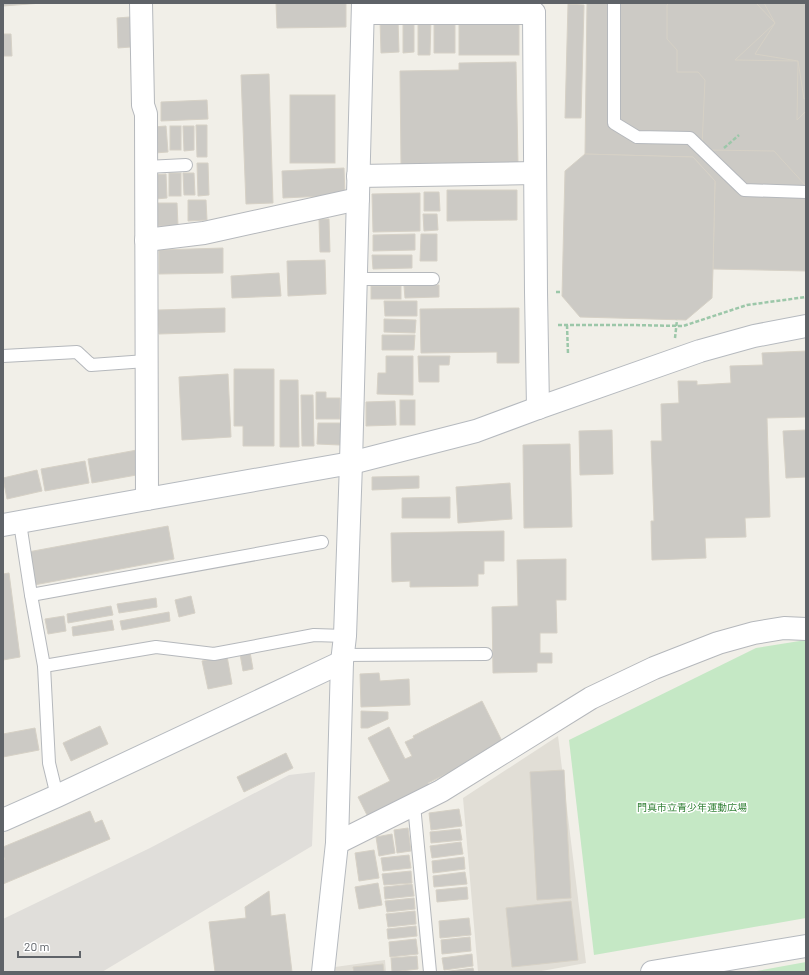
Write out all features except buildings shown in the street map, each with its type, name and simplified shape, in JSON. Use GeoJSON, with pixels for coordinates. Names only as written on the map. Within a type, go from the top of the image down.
{"type":"FeatureCollection","features":[{"type":"Feature","properties":{"kind":"street"},"geometry":{"type":"LineString","coordinates":[[141,3],[143,105],[146,114],[147,499]]}},
{"type":"Feature","properties":{"kind":"street"},"geometry":{"type":"LineString","coordinates":[[323,972],[337,843],[351,463],[363,8],[534,12],[538,408]]}},
{"type":"Feature","properties":{"kind":"street"},"geometry":{"type":"LineString","coordinates":[[358,176],[535,173]]}},
{"type":"Feature","properties":{"kind":"street"},"geometry":{"type":"LineString","coordinates":[[146,240],[204,233],[358,199]]}},
{"type":"Feature","properties":{"kind":"street"},"geometry":{"type":"LineString","coordinates":[[11,524],[351,463],[476,431],[700,351],[754,336],[806,326]]}},
{"type":"Feature","properties":{"kind":"street"},"geometry":{"type":"LineString","coordinates":[[337,843],[441,791],[592,698],[654,668],[718,643],[754,633],[784,628],[806,629]]}},
{"type":"Feature","properties":{"kind":"street"},"geometry":{"type":"LineString","coordinates":[[3,820],[58,796],[343,651]]}},
{"type":"Feature","properties":{"kind":"street"},"geometry":{"type":"LineString","coordinates":[[652,972],[806,946]]}},
{"type":"Feature","properties":{"kind":"lane"},"geometry":{"type":"LineString","coordinates":[[614,3],[614,123],[637,138],[690,138],[744,190],[806,192]]}},
{"type":"Feature","properties":{"kind":"lane"},"geometry":{"type":"LineString","coordinates":[[146,167],[186,165]]}},
{"type":"Feature","properties":{"kind":"lane"},"geometry":{"type":"LineString","coordinates":[[356,279],[433,279]]}},
{"type":"Feature","properties":{"kind":"lane"},"geometry":{"type":"LineString","coordinates":[[3,356],[77,352],[91,365],[146,361]]}},
{"type":"Feature","properties":{"kind":"lane"},"geometry":{"type":"LineString","coordinates":[[11,524],[31,595],[44,666],[49,763],[58,796]]}},
{"type":"Feature","properties":{"kind":"lane"},"geometry":{"type":"LineString","coordinates":[[31,595],[322,542]]}},
{"type":"Feature","properties":{"kind":"lane"},"geometry":{"type":"LineString","coordinates":[[44,666],[156,647],[214,654],[314,635],[343,651],[486,654]]}},
{"type":"Feature","properties":{"kind":"lane"},"geometry":{"type":"LineString","coordinates":[[414,805],[430,972]]}},
{"type":"Feature","properties":{"kind":"path"},"geometry":{"type":"LineString","coordinates":[[724,148],[738,135]]}},
{"type":"Feature","properties":{"kind":"path"},"geometry":{"type":"LineString","coordinates":[[574,325],[683,326],[747,305],[806,297]]}},
{"type":"Feature","properties":{"kind":"path"},"geometry":{"type":"LineString","coordinates":[[675,342],[677,320]]}},
{"type":"Feature","properties":{"kind":"path"},"geometry":{"type":"LineString","coordinates":[[567,325],[568,354]]}},
{"type":"Feature","properties":{"kind":"shaded area"},"geometry":{"type":"Polygon","coordinates":[[[558,736],[586,963],[536,972],[478,972],[463,798],[558,736]]]}},
{"type":"Feature","properties":{"kind":"shaded area"},"geometry":{"type":"Polygon","coordinates":[[[315,772],[312,846],[102,972],[3,972],[3,919],[150,848],[289,775],[315,772]]]}},
{"type":"Feature","properties":{"kind":"shaded area"},"geometry":{"type":"Polygon","coordinates":[[[385,960],[386,972],[335,972],[335,967],[385,960]]]}},
{"type":"Feature","properties":{"kind":"green space","name":"門真市立青少年運動広場"},"geometry":{"type":"Polygon","coordinates":[[[806,640],[806,918],[594,955],[569,740],[756,648],[806,640]]]}},
{"type":"Feature","properties":{"kind":"green space"},"geometry":{"type":"Polygon","coordinates":[[[806,962],[806,972],[751,972],[806,962]]]}}]}
